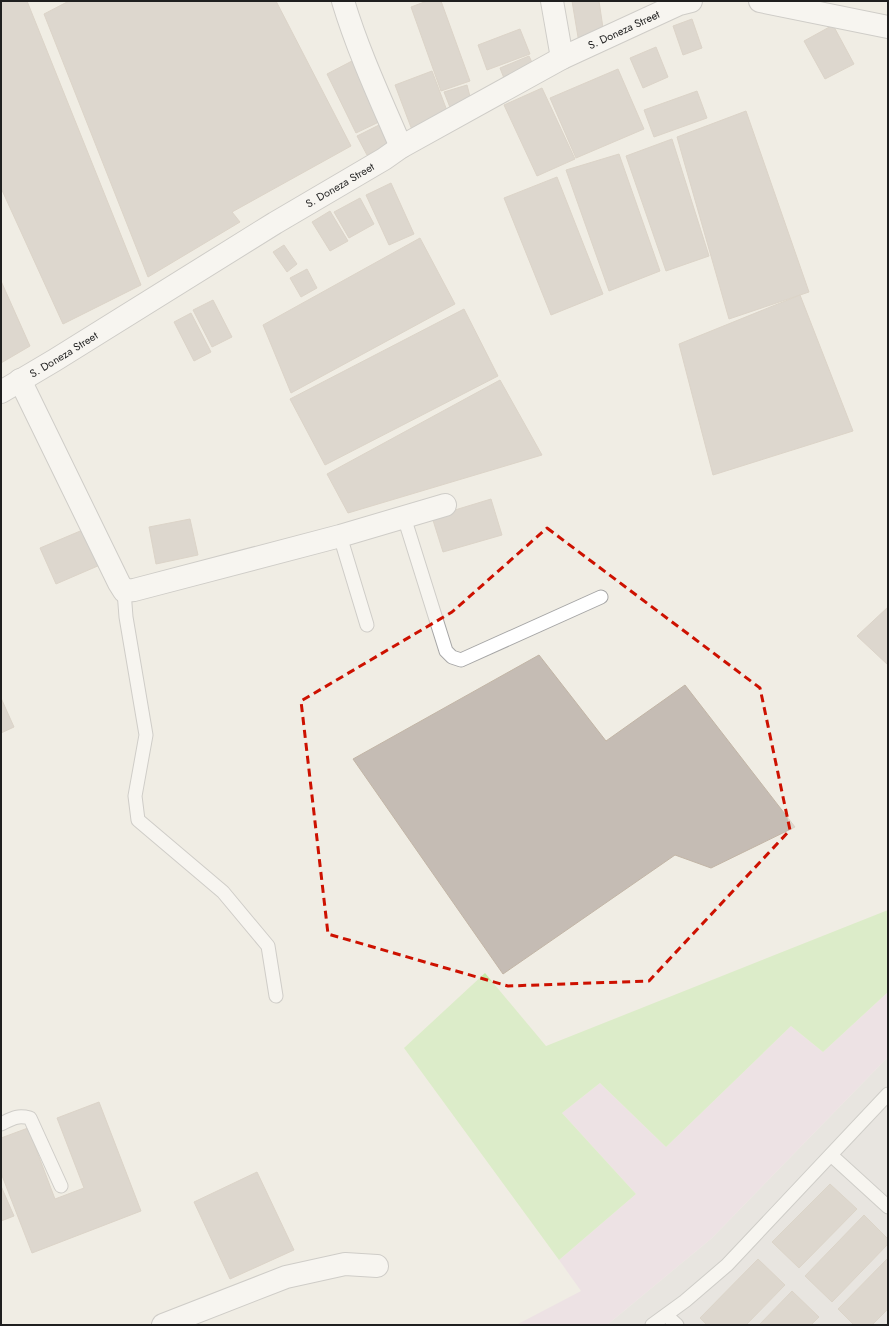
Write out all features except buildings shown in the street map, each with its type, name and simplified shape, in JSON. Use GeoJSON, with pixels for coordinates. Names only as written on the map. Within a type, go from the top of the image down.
{"type":"FeatureCollection","features":[{"type":"Feature","properties":{"kind":"street"},"geometry":{"type":"LineString","coordinates":[[342,1],[351,30],[370,78],[400,147]]}},
{"type":"Feature","properties":{"kind":"street"},"geometry":{"type":"LineString","coordinates":[[552,1],[562,58]]}},
{"type":"Feature","properties":{"kind":"street","name":"S. Doneza Street"},"geometry":{"type":"LineString","coordinates":[[1,392],[275,223],[384,159],[400,147],[562,58],[679,4],[691,1]]}},
{"type":"Feature","properties":{"kind":"street"},"geometry":{"type":"LineString","coordinates":[[760,1],[888,27]]}},
{"type":"Feature","properties":{"kind":"street"},"geometry":{"type":"LineString","coordinates":[[20,380],[124,591],[134,590],[340,536],[445,505]]}},
{"type":"Feature","properties":{"kind":"street"},"geometry":{"type":"LineString","coordinates":[[163,1325],[286,1277],[345,1264],[376,1266]]}},
{"type":"Feature","properties":{"kind":"lane"},"geometry":{"type":"LineString","coordinates":[[404,517],[446,652],[452,657],[461,660],[601,597]]}},
{"type":"Feature","properties":{"kind":"lane"},"geometry":{"type":"LineString","coordinates":[[340,536],[367,625]]}},
{"type":"Feature","properties":{"kind":"lane"},"geometry":{"type":"LineString","coordinates":[[124,591],[126,617],[146,734],[135,796],[138,820],[223,892],[268,946],[276,996]]}},
{"type":"Feature","properties":{"kind":"lane"},"geometry":{"type":"LineString","coordinates":[[652,1325],[667,1316],[702,1288],[726,1265],[888,1094]]}},
{"type":"Feature","properties":{"kind":"lane"},"geometry":{"type":"LineString","coordinates":[[1,1124],[21,1116],[30,1118],[61,1186]]}},
{"type":"Feature","properties":{"kind":"lane"},"geometry":{"type":"LineString","coordinates":[[831,1154],[888,1207]]}},
{"type":"Feature","properties":{"kind":"lane"},"geometry":{"type":"LineString","coordinates":[[667,1316],[677,1325]]}},
{"type":"Feature","properties":{"kind":"highlighted area"},"geometry":{"type":"Polygon","coordinates":[[[547,528],[760,688],[790,830],[649,981],[508,986],[328,934],[301,701],[452,612],[547,528]]]}},
{"type":"Feature","properties":{"kind":"shaded area"},"geometry":{"type":"Polygon","coordinates":[[[888,992],[888,1057],[712,1238],[607,1325],[516,1325],[581,1291],[559,1260],[636,1194],[562,1113],[600,1083],[666,1147],[791,1026],[823,1052],[888,992]]]}},
{"type":"Feature","properties":{"kind":"shaded area"},"geometry":{"type":"Polygon","coordinates":[[[888,1057],[888,1325],[607,1325],[712,1238],[888,1057]]]}},
{"type":"Feature","properties":{"kind":"green space"},"geometry":{"type":"Polygon","coordinates":[[[888,910],[888,992],[823,1052],[791,1026],[666,1147],[600,1083],[562,1113],[636,1194],[559,1260],[404,1048],[485,973],[546,1046],[888,910]]]}}]}
